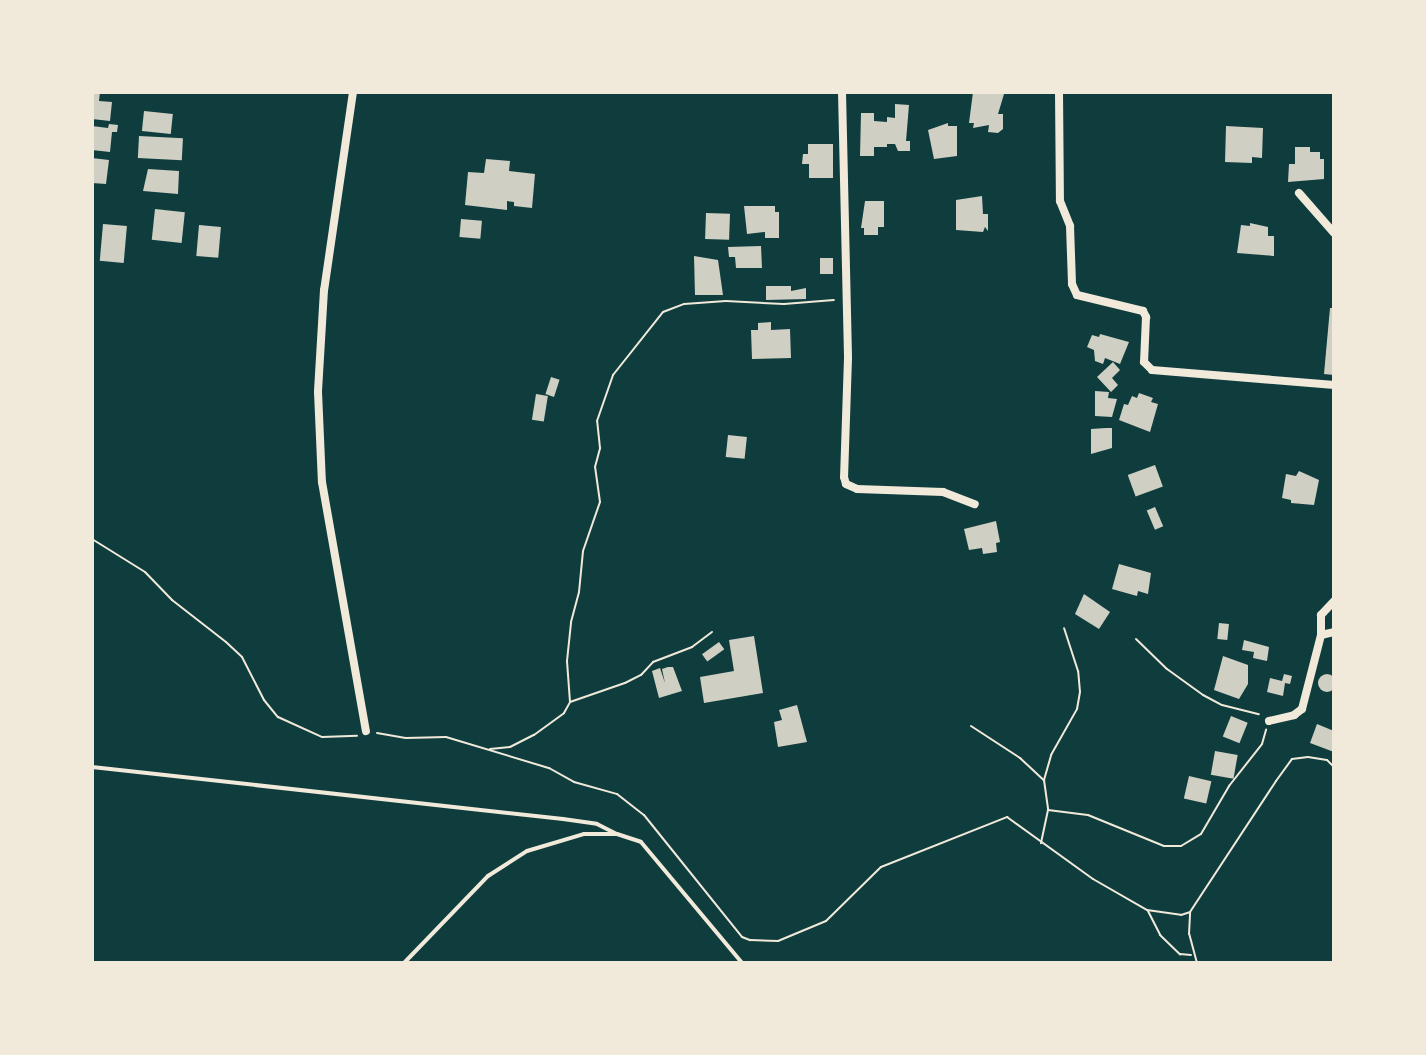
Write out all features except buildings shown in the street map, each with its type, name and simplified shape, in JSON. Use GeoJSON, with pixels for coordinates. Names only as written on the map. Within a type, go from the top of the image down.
{"type":"FeatureCollection","features":[{"type":"Feature","properties":{"kind":"street"},"geometry":{"type":"LineString","coordinates":[[353,92],[324,290],[318,392],[322,482],[366,731]]}},
{"type":"Feature","properties":{"kind":"street"},"geometry":{"type":"LineString","coordinates":[[842,92],[847,297],[846,484],[868,491],[943,492],[975,504]]}},
{"type":"Feature","properties":{"kind":"street"},"geometry":{"type":"LineString","coordinates":[[1059,92],[1060,201],[1070,226],[1072,284],[1077,295],[1143,311],[1146,317],[1144,362],[1152,370],[1334,385]]}},
{"type":"Feature","properties":{"kind":"street"},"geometry":{"type":"LineString","coordinates":[[1299,193],[1334,233]]}},
{"type":"Feature","properties":{"kind":"street"},"geometry":{"type":"LineString","coordinates":[[1269,721],[1294,715],[1302,709],[1321,635],[1321,615],[1334,601]]}},
{"type":"Feature","properties":{"kind":"street"},"geometry":{"type":"LineString","coordinates":[[1321,635],[1334,632]]}},
{"type":"Feature","properties":{"kind":"lane"},"geometry":{"type":"LineString","coordinates":[[92,767],[597,824],[641,842],[742,963]]}},
{"type":"Feature","properties":{"kind":"lane"},"geometry":{"type":"LineString","coordinates":[[404,963],[488,876],[527,851],[584,834],[617,834]]}},
{"type":"Feature","properties":{"kind":"path"},"geometry":{"type":"LineString","coordinates":[[570,702],[567,661],[571,622],[581,583],[583,551],[600,502],[595,467],[600,448],[597,421],[613,375],[663,312],[684,304],[726,301],[784,304],[847,297]]}},
{"type":"Feature","properties":{"kind":"path"},"geometry":{"type":"LineString","coordinates":[[92,539],[145,572],[172,600],[242,657],[264,700],[278,717],[322,737],[355,738],[366,731],[406,738],[446,737],[549,768],[574,782],[617,794],[644,815],[742,937],[750,940],[778,941],[826,921],[881,867],[966,836],[1007,817],[1093,879],[1147,910],[1181,915],[1190,912]]}},
{"type":"Feature","properties":{"kind":"path"},"geometry":{"type":"LineString","coordinates":[[1041,844],[1048,810],[1044,780],[1051,755],[1077,709],[1080,692],[1078,671],[1064,628]]}},
{"type":"Feature","properties":{"kind":"path"},"geometry":{"type":"LineString","coordinates":[[488,749],[510,747],[534,735],[557,719],[570,702],[625,683],[641,675],[653,662],[692,647],[712,632]]}},
{"type":"Feature","properties":{"kind":"path"},"geometry":{"type":"LineString","coordinates":[[1048,810],[1088,815],[1164,846],[1181,846],[1201,834],[1229,786],[1262,744],[1269,721],[1253,711],[1222,705],[1203,695],[1167,669],[1136,639]]}},
{"type":"Feature","properties":{"kind":"path"},"geometry":{"type":"LineString","coordinates":[[971,726],[1020,758],[1044,780]]}},
{"type":"Feature","properties":{"kind":"path"},"geometry":{"type":"LineString","coordinates":[[1197,963],[1193,956],[1190,912],[1292,759],[1308,757],[1327,760],[1334,767]]}},
{"type":"Feature","properties":{"kind":"path"},"geometry":{"type":"LineString","coordinates":[[1147,910],[1160,935],[1180,954],[1193,956]]}}]}
